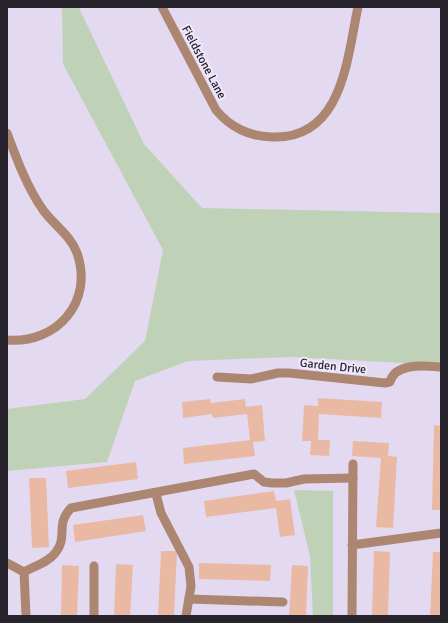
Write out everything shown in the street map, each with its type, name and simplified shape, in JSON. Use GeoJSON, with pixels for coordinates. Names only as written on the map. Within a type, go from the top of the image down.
{"type":"FeatureCollection","features":[{"type":"Feature","properties":{"kind":"street","name":"Fieldstone Lane"},"geometry":{"type":"LineString","coordinates":[[162,7],[216,110],[225,119],[249,134],[262,137],[275,137],[298,133],[309,128],[319,120],[333,103],[343,79],[358,7]]}},
{"type":"Feature","properties":{"kind":"street"},"geometry":{"type":"LineString","coordinates":[[7,133],[10,150],[34,195],[77,252],[81,274],[79,294],[75,304],[62,322],[40,337],[17,341],[7,340]]}},
{"type":"Feature","properties":{"kind":"street","name":"Garden Drive"},"geometry":{"type":"LineString","coordinates":[[217,377],[251,379],[278,373],[289,373],[385,383],[390,382],[395,372],[407,368],[441,367]]}},
{"type":"Feature","properties":{"kind":"street"},"geometry":{"type":"LineString","coordinates":[[352,615],[353,464]]}},
{"type":"Feature","properties":{"kind":"street"},"geometry":{"type":"LineString","coordinates":[[24,572],[48,559],[56,552],[62,539],[62,520],[71,508],[156,494],[254,474],[264,482],[272,483],[286,483],[304,479],[353,478]]}},
{"type":"Feature","properties":{"kind":"street"},"geometry":{"type":"LineString","coordinates":[[156,494],[161,512],[189,567],[192,579],[186,616]]}},
{"type":"Feature","properties":{"kind":"street"},"geometry":{"type":"LineString","coordinates":[[352,545],[441,532]]}},
{"type":"Feature","properties":{"kind":"street"},"geometry":{"type":"LineString","coordinates":[[7,563],[24,572]]}},
{"type":"Feature","properties":{"kind":"street"},"geometry":{"type":"LineString","coordinates":[[94,566],[94,616]]}},
{"type":"Feature","properties":{"kind":"street"},"geometry":{"type":"LineString","coordinates":[[24,572],[26,616]]}},
{"type":"Feature","properties":{"kind":"street"},"geometry":{"type":"LineString","coordinates":[[189,599],[283,602]]}},
{"type":"Feature","properties":{"kind":"green space"},"geometry":{"type":"Polygon","coordinates":[[[62,7],[80,7],[80,10],[144,144],[202,208],[441,213],[441,365],[291,357],[188,361],[135,381],[107,462],[7,471],[7,409],[85,399],[145,341],[163,250],[63,64],[62,7]]]}},
{"type":"Feature","properties":{"kind":"green space"},"geometry":{"type":"Polygon","coordinates":[[[294,490],[333,491],[333,616],[313,616],[310,556],[294,490]]]}},
{"type":"Feature","properties":{"kind":"building"},"geometry":{"type":"Polygon","coordinates":[[[318,398],[382,402],[381,418],[319,414],[318,440],[330,440],[329,456],[310,455],[311,441],[302,441],[304,405],[318,406],[318,398]]]}},
{"type":"Feature","properties":{"kind":"building"},"geometry":{"type":"Polygon","coordinates":[[[210,399],[211,403],[245,399],[246,407],[262,405],[265,441],[253,442],[255,456],[184,464],[183,448],[250,440],[247,414],[213,418],[212,414],[183,418],[182,402],[210,399]]]}},
{"type":"Feature","properties":{"kind":"building"},"geometry":{"type":"Polygon","coordinates":[[[434,425],[441,426],[441,510],[432,510],[434,425]]]}},
{"type":"Feature","properties":{"kind":"building"},"geometry":{"type":"Polygon","coordinates":[[[353,441],[389,443],[388,456],[397,457],[393,528],[376,527],[381,458],[352,456],[353,441]]]}},
{"type":"Feature","properties":{"kind":"building"},"geometry":{"type":"Polygon","coordinates":[[[136,462],[138,479],[68,488],[66,471],[136,462]]]}},
{"type":"Feature","properties":{"kind":"building"},"geometry":{"type":"Polygon","coordinates":[[[29,478],[46,478],[49,547],[32,548],[29,478]]]}},
{"type":"Feature","properties":{"kind":"building"},"geometry":{"type":"Polygon","coordinates":[[[274,491],[276,501],[290,499],[295,535],[280,537],[276,508],[206,517],[204,501],[274,491]]]}},
{"type":"Feature","properties":{"kind":"building"},"geometry":{"type":"Polygon","coordinates":[[[143,515],[146,531],[75,542],[73,525],[143,515]]]}},
{"type":"Feature","properties":{"kind":"building"},"geometry":{"type":"Polygon","coordinates":[[[161,551],[177,551],[174,616],[158,616],[161,551]]]}},
{"type":"Feature","properties":{"kind":"building"},"geometry":{"type":"Polygon","coordinates":[[[374,551],[390,552],[388,616],[372,616],[374,551]]]}},
{"type":"Feature","properties":{"kind":"building"},"geometry":{"type":"Polygon","coordinates":[[[433,552],[441,552],[441,616],[430,616],[433,552]]]}},
{"type":"Feature","properties":{"kind":"building"},"geometry":{"type":"Polygon","coordinates":[[[199,563],[271,565],[270,581],[199,579],[199,563]]]}},
{"type":"Feature","properties":{"kind":"building"},"geometry":{"type":"Polygon","coordinates":[[[116,564],[133,565],[130,616],[114,616],[116,564]]]}},
{"type":"Feature","properties":{"kind":"building"},"geometry":{"type":"Polygon","coordinates":[[[62,565],[79,566],[77,616],[61,616],[62,565]]]}},
{"type":"Feature","properties":{"kind":"building"},"geometry":{"type":"Polygon","coordinates":[[[292,565],[308,566],[306,616],[289,616],[292,565]]]}}]}
